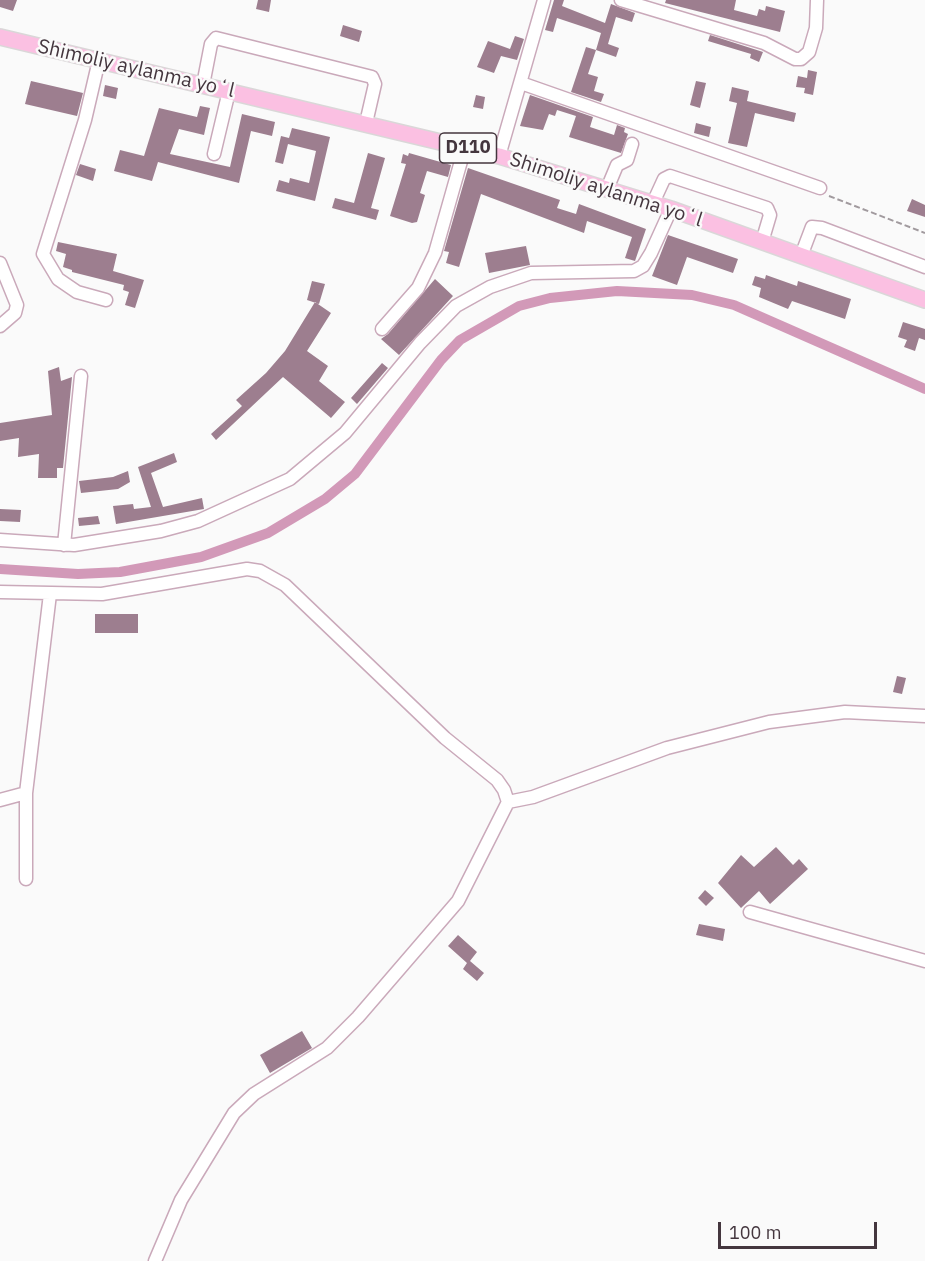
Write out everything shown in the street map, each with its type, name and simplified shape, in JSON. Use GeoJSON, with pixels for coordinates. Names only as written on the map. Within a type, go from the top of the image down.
{"type":"FeatureCollection","features":[{"type":"Feature","properties":{"kind":"main road","name":"Shimoliy aylanma yoʻl"},"geometry":{"type":"LineString","coordinates":[[0,37],[499,156],[671,209],[925,300]]}},
{"type":"Feature","properties":{"kind":"street"},"geometry":{"type":"LineString","coordinates":[[499,156],[544,0]]}},
{"type":"Feature","properties":{"kind":"street"},"geometry":{"type":"LineString","coordinates":[[621,0],[764,43],[795,59],[801,59],[809,52],[816,28],[817,0]]}},
{"type":"Feature","properties":{"kind":"street"},"geometry":{"type":"LineString","coordinates":[[203,85],[211,44],[216,38],[372,77],[375,84],[366,123]]}},
{"type":"Feature","properties":{"kind":"street"},"geometry":{"type":"LineString","coordinates":[[99,60],[82,131],[43,254],[58,279],[77,292],[106,300]]}},
{"type":"Feature","properties":{"kind":"street"},"geometry":{"type":"LineString","coordinates":[[521,83],[820,188]]}},
{"type":"Feature","properties":{"kind":"street"},"geometry":{"type":"LineString","coordinates":[[214,154],[229,91]]}},
{"type":"Feature","properties":{"kind":"street"},"geometry":{"type":"LineString","coordinates":[[607,189],[617,165],[627,160],[632,144]]}},
{"type":"Feature","properties":{"kind":"street"},"geometry":{"type":"LineString","coordinates":[[382,329],[418,288],[435,253],[465,147]]}},
{"type":"Feature","properties":{"kind":"street"},"geometry":{"type":"LineString","coordinates":[[653,203],[664,179],[670,176],[767,208],[770,215],[762,242]]}},
{"type":"Feature","properties":{"kind":"street"},"geometry":{"type":"LineString","coordinates":[[0,540],[74,545],[161,531],[198,521],[290,479],[345,433],[420,343],[456,306],[490,287],[531,273],[634,271],[643,266],[651,254],[671,209]]}},
{"type":"Feature","properties":{"kind":"street"},"geometry":{"type":"LineString","coordinates":[[801,256],[812,227],[822,228],[925,267]]}},
{"type":"Feature","properties":{"kind":"street"},"geometry":{"type":"LineString","coordinates":[[0,263],[17,305],[15,313],[0,326]]}},
{"type":"Feature","properties":{"kind":"street"},"geometry":{"type":"LineString","coordinates":[[64,544],[81,376]]}},
{"type":"Feature","properties":{"kind":"street"},"geometry":{"type":"LineString","coordinates":[[0,592],[102,594],[247,569],[260,571],[285,585],[445,738],[497,780],[508,802],[458,902],[358,1017],[327,1048],[254,1094],[234,1113],[181,1200],[155,1261]]}},
{"type":"Feature","properties":{"kind":"street"},"geometry":{"type":"LineString","coordinates":[[26,879],[26,793],[50,594]]}},
{"type":"Feature","properties":{"kind":"street"},"geometry":{"type":"LineString","coordinates":[[508,802],[533,797],[667,748],[770,722],[844,712],[925,716]]}},
{"type":"Feature","properties":{"kind":"street"},"geometry":{"type":"LineString","coordinates":[[0,800],[26,793]]}},
{"type":"Feature","properties":{"kind":"street"},"geometry":{"type":"LineString","coordinates":[[750,912],[925,961]]}},
{"type":"Feature","properties":{"kind":"path"},"geometry":{"type":"LineString","coordinates":[[820,188],[831,197],[925,233]]}},
{"type":"Feature","properties":{"kind":"building"},"geometry":{"type":"Polygon","coordinates":[[[0,0],[17,0],[13,11],[0,7],[0,0]]]}},
{"type":"Feature","properties":{"kind":"building"},"geometry":{"type":"Polygon","coordinates":[[[258,0],[271,0],[269,12],[256,9],[258,0]]]}},
{"type":"Feature","properties":{"kind":"building"},"geometry":{"type":"Polygon","coordinates":[[[554,0],[564,0],[562,6],[605,23],[611,4],[635,13],[632,22],[616,17],[608,44],[619,48],[616,57],[596,50],[601,33],[557,18],[553,32],[545,30],[554,0]]]}},
{"type":"Feature","properties":{"kind":"building"},"geometry":{"type":"Polygon","coordinates":[[[666,0],[736,0],[734,10],[757,16],[759,9],[765,11],[766,6],[785,11],[780,32],[665,3],[666,0]]]}},
{"type":"Feature","properties":{"kind":"building"},"geometry":{"type":"Polygon","coordinates":[[[343,25],[362,31],[359,42],[340,36],[343,25]]]}},
{"type":"Feature","properties":{"kind":"building"},"geometry":{"type":"Polygon","coordinates":[[[710,35],[763,52],[759,62],[750,58],[751,54],[708,41],[710,35]]]}},
{"type":"Feature","properties":{"kind":"building"},"geometry":{"type":"Polygon","coordinates":[[[515,36],[524,39],[517,60],[501,56],[494,73],[477,67],[488,41],[510,49],[515,36]]]}},
{"type":"Feature","properties":{"kind":"building"},"geometry":{"type":"Polygon","coordinates":[[[586,47],[596,50],[588,74],[598,77],[594,91],[604,94],[601,102],[571,92],[586,47]]]}},
{"type":"Feature","properties":{"kind":"building"},"geometry":{"type":"Polygon","coordinates":[[[808,70],[817,72],[813,95],[804,93],[805,88],[796,87],[798,76],[807,78],[808,70]]]}},
{"type":"Feature","properties":{"kind":"building"},"geometry":{"type":"Polygon","coordinates":[[[31,81],[83,93],[77,116],[25,104],[31,81]]]}},
{"type":"Feature","properties":{"kind":"building"},"geometry":{"type":"Polygon","coordinates":[[[696,81],[706,83],[700,108],[690,105],[696,81]]]}},
{"type":"Feature","properties":{"kind":"building"},"geometry":{"type":"Polygon","coordinates":[[[105,85],[118,88],[116,99],[103,96],[105,85]]]}},
{"type":"Feature","properties":{"kind":"building"},"geometry":{"type":"Polygon","coordinates":[[[732,87],[749,91],[747,101],[796,113],[794,122],[755,113],[747,147],[728,143],[737,103],[729,101],[732,87]]]}},
{"type":"Feature","properties":{"kind":"building"},"geometry":{"type":"Polygon","coordinates":[[[476,95],[485,97],[483,109],[473,107],[476,95]]]}},
{"type":"Feature","properties":{"kind":"building"},"geometry":{"type":"Polygon","coordinates":[[[530,95],[593,117],[590,127],[614,135],[617,125],[625,128],[624,132],[628,134],[621,153],[569,137],[576,116],[557,110],[555,116],[549,114],[543,130],[520,126],[530,95]]]}},
{"type":"Feature","properties":{"kind":"building"},"geometry":{"type":"Polygon","coordinates":[[[200,106],[210,108],[204,135],[179,129],[170,154],[230,167],[242,114],[275,122],[272,136],[251,131],[239,183],[158,162],[152,181],[114,171],[120,150],[144,156],[159,108],[197,117],[200,106]]]}},
{"type":"Feature","properties":{"kind":"building"},"geometry":{"type":"Polygon","coordinates":[[[696,123],[711,127],[709,137],[694,133],[696,123]]]}},
{"type":"Feature","properties":{"kind":"building"},"geometry":{"type":"Polygon","coordinates":[[[292,128],[330,137],[315,201],[276,191],[279,180],[289,183],[290,178],[309,183],[316,151],[288,144],[283,164],[275,162],[281,136],[289,138],[292,128]]]}},
{"type":"Feature","properties":{"kind":"building"},"geometry":{"type":"Polygon","coordinates":[[[368,153],[385,158],[371,208],[379,210],[376,220],[332,208],[335,198],[354,203],[368,153]]]}},
{"type":"Feature","properties":{"kind":"building"},"geometry":{"type":"Polygon","coordinates":[[[409,153],[451,165],[448,177],[427,171],[420,193],[425,195],[417,222],[412,223],[390,216],[406,164],[401,163],[403,154],[408,156],[409,153]]]}},
{"type":"Feature","properties":{"kind":"building"},"geometry":{"type":"Polygon","coordinates":[[[80,164],[96,169],[93,181],[76,175],[80,164]]]}},
{"type":"Feature","properties":{"kind":"building"},"geometry":{"type":"Polygon","coordinates":[[[468,168],[560,200],[557,208],[576,214],[579,204],[646,229],[635,261],[625,258],[632,237],[587,221],[584,233],[481,194],[459,267],[446,263],[449,252],[444,251],[468,168]]]}},
{"type":"Feature","properties":{"kind":"building"},"geometry":{"type":"Polygon","coordinates":[[[912,199],[925,205],[925,217],[907,211],[912,199]]]}},
{"type":"Feature","properties":{"kind":"building"},"geometry":{"type":"Polygon","coordinates":[[[668,235],[738,259],[733,273],[687,257],[677,285],[652,276],[668,235]]]}},
{"type":"Feature","properties":{"kind":"building"},"geometry":{"type":"Polygon","coordinates":[[[58,242],[117,254],[113,271],[144,280],[135,308],[125,305],[129,292],[123,290],[124,285],[72,272],[63,267],[66,254],[56,251],[58,242]]]}},
{"type":"Feature","properties":{"kind":"building"},"geometry":{"type":"Polygon","coordinates":[[[526,246],[530,265],[489,273],[485,253],[526,246]]]}},
{"type":"Feature","properties":{"kind":"building"},"geometry":{"type":"Polygon","coordinates":[[[766,275],[797,286],[798,281],[851,299],[845,319],[792,301],[788,309],[759,297],[761,288],[752,285],[755,276],[765,279],[766,275]]]}},
{"type":"Feature","properties":{"kind":"building"},"geometry":{"type":"Polygon","coordinates":[[[435,279],[453,296],[399,355],[381,339],[388,334],[435,279]]]}},
{"type":"Feature","properties":{"kind":"building"},"geometry":{"type":"Polygon","coordinates":[[[312,281],[325,284],[319,304],[307,300],[312,281]]]}},
{"type":"Feature","properties":{"kind":"building"},"geometry":{"type":"Polygon","coordinates":[[[315,302],[331,313],[307,351],[328,366],[319,381],[345,402],[331,418],[283,377],[216,440],[211,434],[242,406],[236,400],[266,373],[285,351],[315,302]]]}},
{"type":"Feature","properties":{"kind":"building"},"geometry":{"type":"Polygon","coordinates":[[[903,322],[925,329],[925,340],[919,338],[915,351],[904,347],[907,340],[898,337],[903,322]]]}},
{"type":"Feature","properties":{"kind":"building"},"geometry":{"type":"Polygon","coordinates":[[[382,363],[388,368],[357,404],[351,398],[382,363]]]}},
{"type":"Feature","properties":{"kind":"building"},"geometry":{"type":"Polygon","coordinates":[[[59,367],[61,381],[72,377],[63,468],[57,468],[57,478],[38,478],[39,454],[18,457],[19,438],[0,441],[0,423],[52,415],[48,371],[59,367]]]}},
{"type":"Feature","properties":{"kind":"building"},"geometry":{"type":"Polygon","coordinates":[[[174,453],[177,462],[151,473],[163,507],[202,498],[204,509],[116,524],[113,506],[133,504],[134,509],[151,507],[138,467],[174,453]]]}},
{"type":"Feature","properties":{"kind":"building"},"geometry":{"type":"Polygon","coordinates":[[[128,471],[130,482],[118,489],[81,493],[79,481],[113,477],[128,471]]]}},
{"type":"Feature","properties":{"kind":"building"},"geometry":{"type":"Polygon","coordinates":[[[0,509],[21,510],[20,522],[0,521],[0,509]]]}},
{"type":"Feature","properties":{"kind":"building"},"geometry":{"type":"Polygon","coordinates":[[[98,516],[100,524],[79,526],[78,518],[98,516]]]}},
{"type":"Feature","properties":{"kind":"building"},"geometry":{"type":"Polygon","coordinates":[[[95,614],[138,614],[138,633],[95,633],[95,614]]]}},
{"type":"Feature","properties":{"kind":"building"},"geometry":{"type":"Polygon","coordinates":[[[897,676],[906,678],[902,694],[893,692],[897,676]]]}},
{"type":"Feature","properties":{"kind":"building"},"geometry":{"type":"Polygon","coordinates":[[[776,847],[793,865],[799,859],[808,869],[770,904],[759,891],[741,908],[718,883],[741,855],[754,867],[776,847]]]}},
{"type":"Feature","properties":{"kind":"building"},"geometry":{"type":"Polygon","coordinates":[[[705,890],[714,898],[706,906],[698,898],[705,890]]]}},
{"type":"Feature","properties":{"kind":"building"},"geometry":{"type":"Polygon","coordinates":[[[699,924],[725,929],[723,941],[696,935],[699,924]]]}},
{"type":"Feature","properties":{"kind":"building"},"geometry":{"type":"Polygon","coordinates":[[[458,935],[477,952],[470,961],[484,973],[477,981],[463,969],[467,963],[448,946],[458,935]]]}},
{"type":"Feature","properties":{"kind":"building"},"geometry":{"type":"Polygon","coordinates":[[[302,1031],[312,1048],[270,1073],[260,1055],[302,1031]]]}},
{"type":"Feature","properties":{"kind":"waterway"},"geometry":{"type":"LineString","coordinates":[[0,569],[78,574],[120,572],[201,557],[268,533],[325,499],[355,474],[441,360],[460,340],[519,306],[550,298],[617,291],[692,295],[734,305],[925,389]]}}]}
